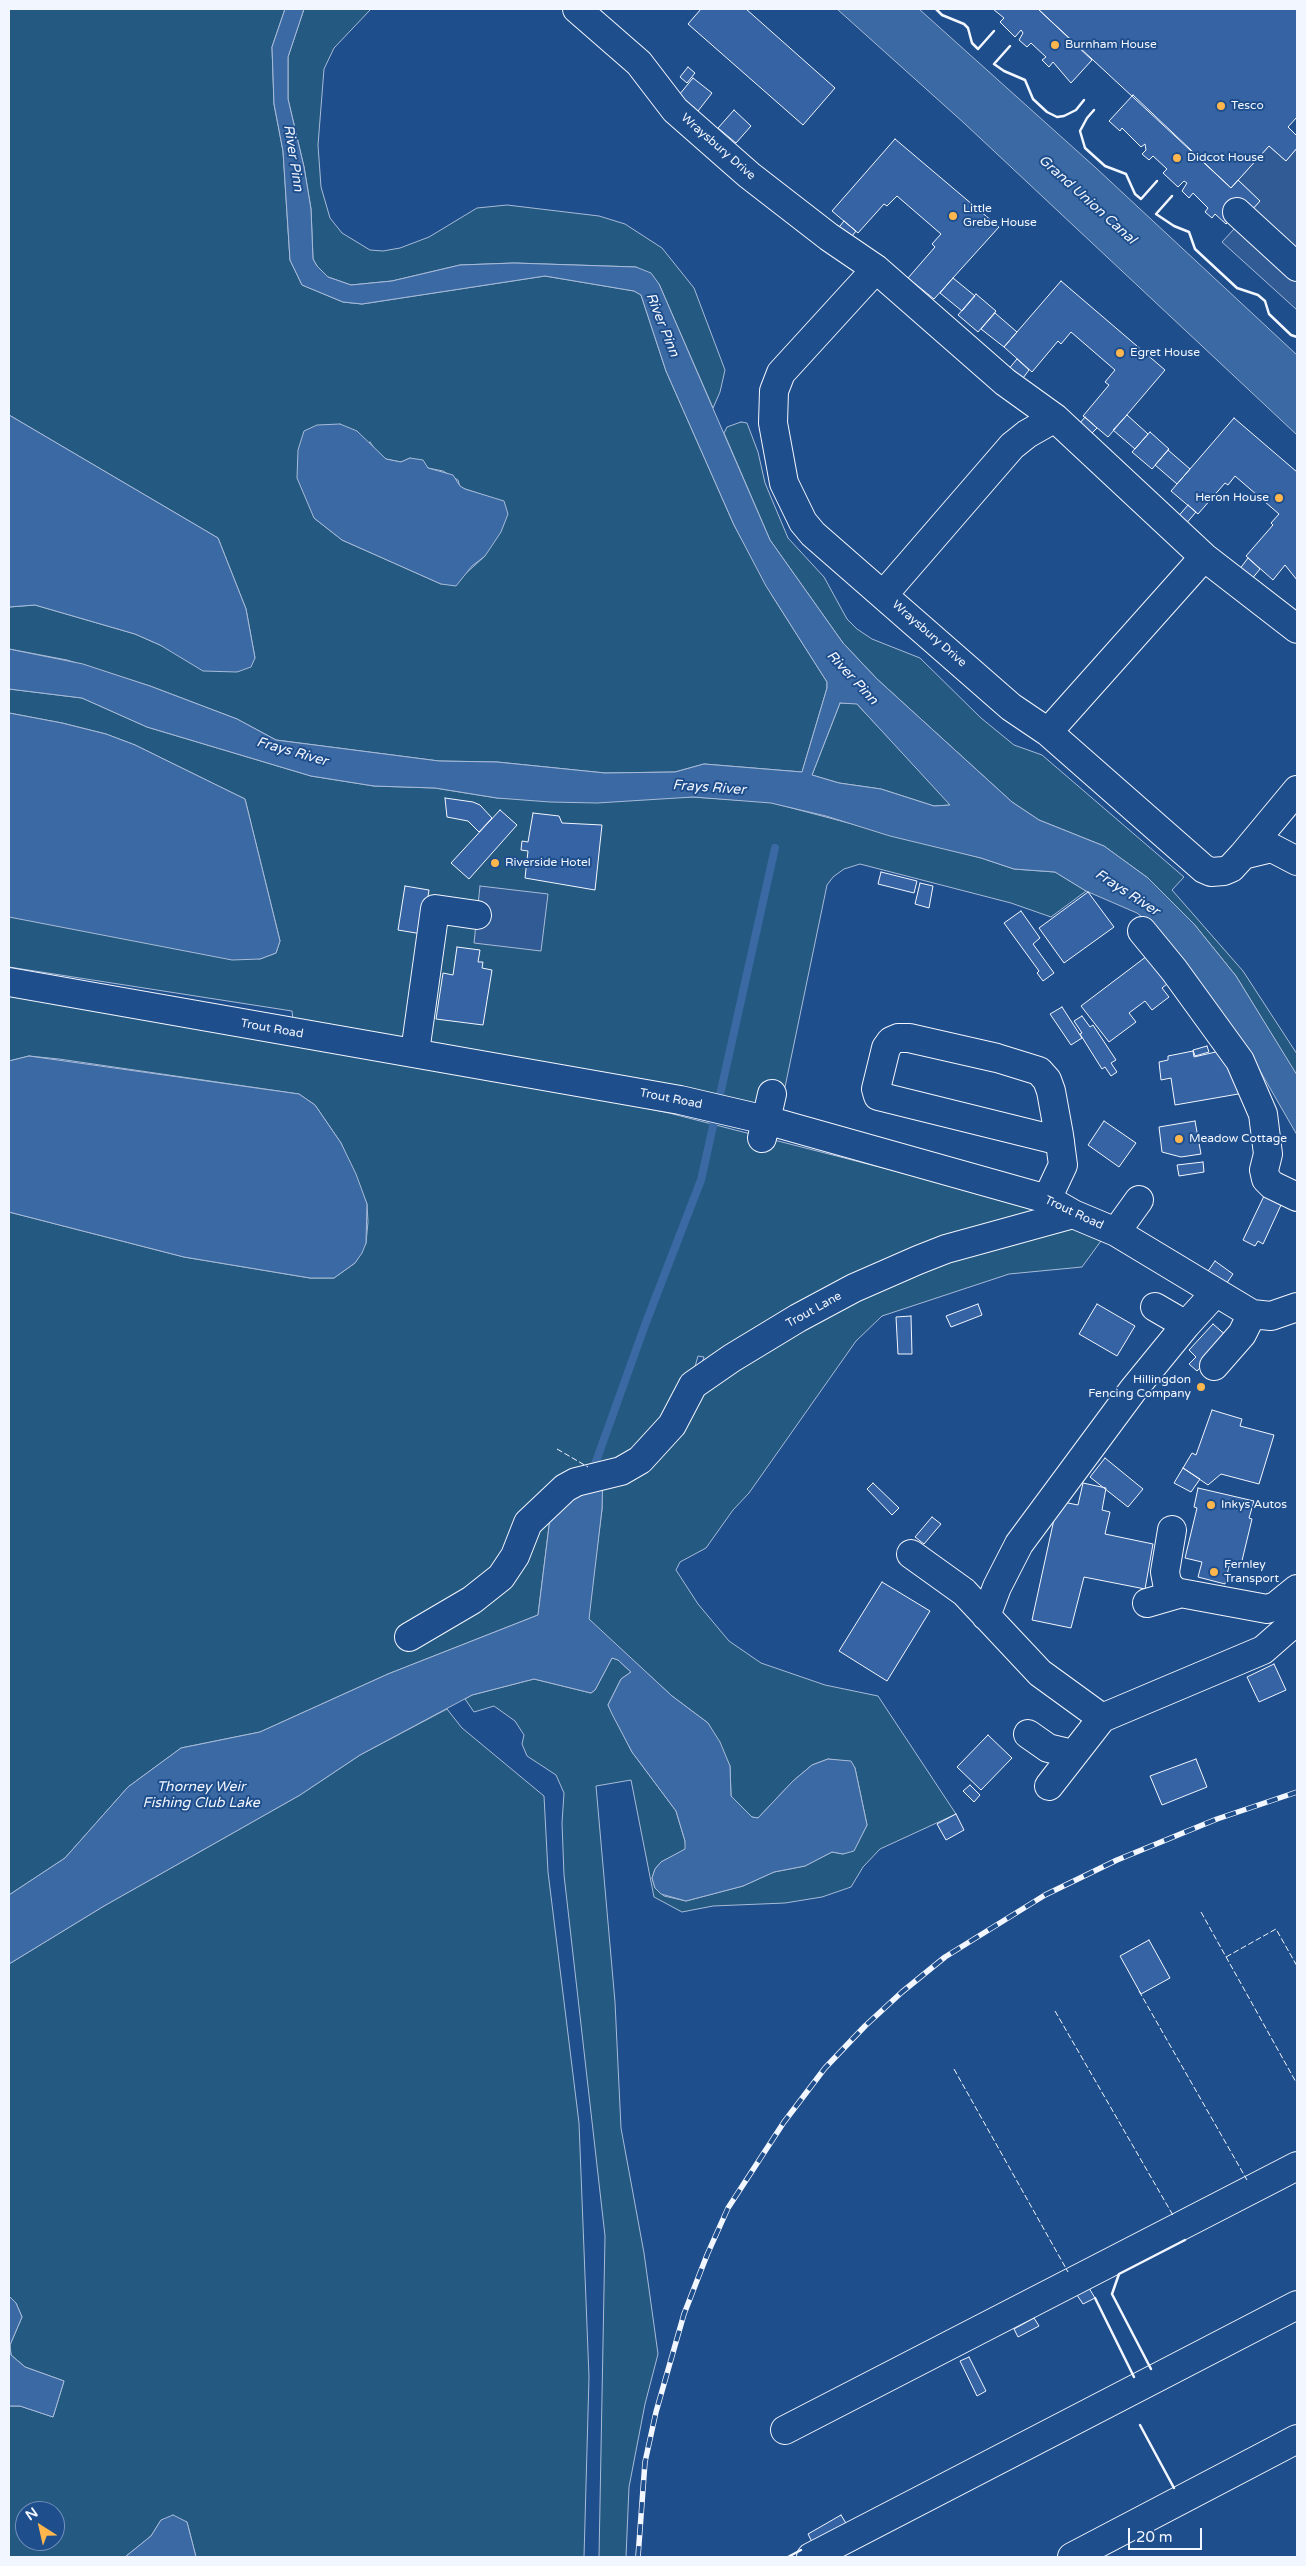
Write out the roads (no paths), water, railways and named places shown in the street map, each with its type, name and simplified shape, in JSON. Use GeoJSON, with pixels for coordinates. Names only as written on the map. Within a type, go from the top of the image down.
{"type":"FeatureCollection","features":[{"type":"Feature","properties":{"kind":"street","name":"Wraysbury Drive"},"geometry":{"type":"LineString","coordinates":[[577,9],[639,63],[676,110],[749,175],[829,237],[876,269],[1005,382],[1055,418],[1204,557],[1297,629]]}},
{"type":"Feature","properties":{"kind":"street"},"geometry":{"type":"LineString","coordinates":[[1237,212],[1297,267]]}},
{"type":"Feature","properties":{"kind":"street","name":"Wraysbury Drive"},"geometry":{"type":"LineString","coordinates":[[876,269],[782,373],[774,391],[772,410],[784,483],[799,516],[813,534],[884,594],[1011,707],[1048,732],[1204,869],[1211,872],[1224,871],[1231,868],[1243,855],[1272,848],[1297,860]]}},
{"type":"Feature","properties":{"kind":"street"},"geometry":{"type":"LineString","coordinates":[[884,594],[1012,446],[1026,434],[1055,418]]}},
{"type":"Feature","properties":{"kind":"street"},"geometry":{"type":"LineString","coordinates":[[1048,732],[1204,557]]}},
{"type":"Feature","properties":{"kind":"street"},"geometry":{"type":"LineString","coordinates":[[1243,855],[1297,790]]}},
{"type":"Feature","properties":{"kind":"street"},"geometry":{"type":"LineString","coordinates":[[415,1052],[435,909],[477,915]]}},
{"type":"Feature","properties":{"kind":"street"},"geometry":{"type":"LineString","coordinates":[[1142,931],[1174,970],[1240,1061],[1263,1114],[1268,1154],[1264,1170],[1266,1179],[1272,1185],[1297,1197]]}},
{"type":"Feature","properties":{"kind":"street","name":"Trout Road"},"geometry":{"type":"LineString","coordinates":[[9,982],[315,1037],[415,1052],[763,1117],[1047,1200],[1073,1214],[1116,1232],[1252,1314],[1271,1316],[1297,1307]]}},
{"type":"Feature","properties":{"kind":"street"},"geometry":{"type":"LineString","coordinates":[[1047,1200],[1063,1165],[1060,1141],[1051,1091],[1048,1080],[1039,1071],[996,1058],[909,1038],[898,1038],[891,1041],[886,1048],[876,1089],[878,1096],[1060,1141]]}},
{"type":"Feature","properties":{"kind":"street"},"geometry":{"type":"LineString","coordinates":[[1116,1232],[1139,1200]]}},
{"type":"Feature","properties":{"kind":"street","name":"Trout Lane"},"geometry":{"type":"LineString","coordinates":[[409,1637],[472,1600],[493,1584],[508,1568],[525,1528],[533,1517],[556,1495],[576,1482],[602,1477],[632,1466],[653,1448],[672,1425],[693,1385],[798,1318],[896,1269],[946,1249],[1073,1214]]}},
{"type":"Feature","properties":{"kind":"street"},"geometry":{"type":"LineString","coordinates":[[986,1616],[997,1587],[1019,1544],[1132,1390],[1215,1293]]}},
{"type":"Feature","properties":{"kind":"street"},"geometry":{"type":"LineString","coordinates":[[1155,1307],[1186,1325]]}},
{"type":"Feature","properties":{"kind":"street"},"geometry":{"type":"LineString","coordinates":[[1214,1366],[1242,1334],[1252,1314]]}},
{"type":"Feature","properties":{"kind":"street"},"geometry":{"type":"LineString","coordinates":[[693,1385],[702,1357]]}},
{"type":"Feature","properties":{"kind":"street"},"geometry":{"type":"LineString","coordinates":[[1172,1530],[1165,1572],[1171,1590],[1178,1594],[1267,1609],[1276,1606],[1297,1589]]}},
{"type":"Feature","properties":{"kind":"street"},"geometry":{"type":"LineString","coordinates":[[911,1554],[964,1592],[1040,1673],[1102,1718]]}},
{"type":"Feature","properties":{"kind":"street"},"geometry":{"type":"LineString","coordinates":[[1147,1603],[1178,1594]]}},
{"type":"Feature","properties":{"kind":"street"},"geometry":{"type":"LineString","coordinates":[[1048,1786],[1102,1718],[1263,1650],[1287,1629],[1294,1617],[1297,1605]]}},
{"type":"Feature","properties":{"kind":"street"},"geometry":{"type":"LineString","coordinates":[[1028,1734],[1048,1748],[1073,1754]]}},
{"type":"Feature","properties":{"kind":"street"},"geometry":{"type":"LineString","coordinates":[[785,2430],[1297,2166]]}},
{"type":"Feature","properties":{"kind":"street"},"geometry":{"type":"LineString","coordinates":[[811,2557],[1297,2305]]}},
{"type":"Feature","properties":{"kind":"street"},"geometry":{"type":"LineString","coordinates":[[1072,2557],[1297,2439]]}},
{"type":"Feature","properties":{"kind":"water"},"geometry":{"type":"Polygon","coordinates":[[[285,9],[304,9],[288,57],[288,99],[304,167],[311,209],[313,259],[328,277],[351,285],[392,281],[460,265],[514,263],[636,267],[651,273],[659,284],[770,540],[843,643],[877,679],[1012,802],[1039,820],[1104,846],[1148,878],[1194,924],[1236,976],[1297,1075],[1297,1135],[1244,1043],[1155,927],[1137,913],[1086,891],[1055,872],[1014,869],[981,858],[890,836],[826,816],[771,803],[693,797],[597,803],[550,802],[497,798],[435,788],[374,786],[311,776],[147,727],[82,698],[9,689],[9,649],[83,664],[150,686],[237,719],[276,740],[439,761],[497,762],[605,773],[675,772],[704,764],[802,772],[827,688],[827,682],[766,586],[734,525],[666,371],[641,295],[634,291],[545,276],[362,304],[343,302],[302,285],[290,260],[283,151],[274,104],[272,47],[285,9]],[[840,703],[812,775],[839,783],[881,789],[934,806],[950,805],[857,704],[840,703]]]}},
{"type":"Feature","properties":{"kind":"water","name":"Grand Union Canal"},"geometry":{"type":"Polygon","coordinates":[[[837,9],[919,9],[1096,168],[1297,355],[1297,435],[964,123],[837,9]]]}},
{"type":"Feature","properties":{"kind":"water"},"geometry":{"type":"Polygon","coordinates":[[[9,415],[218,538],[246,609],[255,658],[251,667],[237,672],[203,671],[160,645],[135,634],[35,605],[9,607],[9,415]]]}},
{"type":"Feature","properties":{"kind":"water"},"geometry":{"type":"Polygon","coordinates":[[[340,424],[357,431],[386,459],[401,462],[410,458],[423,460],[428,468],[453,475],[460,486],[465,489],[504,501],[508,514],[501,532],[485,556],[472,566],[456,586],[441,584],[342,540],[314,518],[297,478],[298,450],[304,431],[317,425],[340,424]]]}},
{"type":"Feature","properties":{"kind":"water"},"geometry":{"type":"Polygon","coordinates":[[[9,713],[106,734],[135,745],[245,799],[280,941],[276,953],[260,959],[232,960],[9,917],[9,713]]]}},
{"type":"Feature","properties":{"kind":"water"},"geometry":{"type":"Polygon","coordinates":[[[29,1056],[299,1094],[315,1105],[341,1143],[356,1174],[367,1204],[366,1243],[362,1253],[355,1263],[334,1278],[310,1278],[184,1257],[9,1212],[9,1061],[29,1056]]]}},
{"type":"Feature","properties":{"kind":"water","name":"Thorney Weir Fishing Club Lake"},"geometry":{"type":"Polygon","coordinates":[[[603,1468],[602,1509],[589,1619],[672,1696],[708,1723],[720,1742],[730,1766],[731,1796],[752,1817],[758,1818],[793,1781],[812,1765],[828,1759],[851,1761],[855,1768],[867,1825],[854,1851],[843,1854],[832,1852],[805,1866],[774,1872],[743,1886],[686,1901],[661,1894],[655,1888],[652,1878],[655,1869],[661,1862],[685,1849],[685,1841],[676,1811],[632,1752],[608,1705],[621,1679],[631,1672],[618,1660],[612,1658],[595,1690],[591,1693],[534,1679],[472,1695],[360,1755],[300,1795],[104,1906],[9,1964],[9,1895],[65,1858],[128,1787],[181,1748],[260,1732],[388,1674],[538,1615],[550,1518],[603,1468]]]}},
{"type":"Feature","properties":{"kind":"water"},"geometry":{"type":"Polygon","coordinates":[[[9,2296],[16,2303],[22,2317],[10,2345],[11,2355],[25,2367],[64,2381],[53,2417],[20,2406],[9,2406],[9,2296]]]}},
{"type":"Feature","properties":{"kind":"water"},"geometry":{"type":"Polygon","coordinates":[[[173,2515],[187,2522],[196,2557],[125,2557],[151,2536],[161,2520],[173,2515]]]}},
{"type":"Feature","properties":{"kind":"waterway"},"geometry":{"type":"LineString","coordinates":[[594,1467],[645,1325],[701,1180],[775,848]]}},
{"type":"Feature","properties":{"kind":"railway"},"geometry":{"type":"LineString","coordinates":[[638,2557],[645,2462],[656,2412],[684,2314],[728,2208],[784,2122],[825,2068],[865,2026],[902,1992],[945,1957],[1045,1895],[1117,1860],[1217,1819],[1297,1792]]}},
{"type":"Feature","properties":{"kind":"place","name":"Burnham House"},"geometry":{"type":"Point","coordinates":[1055,45]}},
{"type":"Feature","properties":{"kind":"place","name":"Tesco"},"geometry":{"type":"Point","coordinates":[1221,106]}},
{"type":"Feature","properties":{"kind":"place","name":"Didcot House"},"geometry":{"type":"Point","coordinates":[1177,158]}},
{"type":"Feature","properties":{"kind":"place","name":"Little Grebe House"},"geometry":{"type":"Point","coordinates":[953,216]}},
{"type":"Feature","properties":{"kind":"place","name":"Egret House"},"geometry":{"type":"Point","coordinates":[1120,353]}},
{"type":"Feature","properties":{"kind":"place","name":"Heron House"},"geometry":{"type":"Point","coordinates":[1279,498]}},
{"type":"Feature","properties":{"kind":"place","name":"Riverside Hotel"},"geometry":{"type":"Point","coordinates":[495,863]}},
{"type":"Feature","properties":{"kind":"place","name":"Meadow Cottage"},"geometry":{"type":"Point","coordinates":[1179,1139]}},
{"type":"Feature","properties":{"kind":"place","name":"Hillingdon Fencing Company"},"geometry":{"type":"Point","coordinates":[1201,1387]}},
{"type":"Feature","properties":{"kind":"place","name":"Inkys Autos"},"geometry":{"type":"Point","coordinates":[1211,1505]}},
{"type":"Feature","properties":{"kind":"place","name":"Fernley Transport"},"geometry":{"type":"Point","coordinates":[1214,1572]}},
{"type":"Feature","properties":{"kind":"water label","name":"River Pinn"},"geometry":{"type":"Point","coordinates":[293,158]}},
{"type":"Feature","properties":{"kind":"water label","name":"River Pinn"},"geometry":{"type":"Point","coordinates":[662,325]}},
{"type":"Feature","properties":{"kind":"water label","name":"River Pinn"},"geometry":{"type":"Point","coordinates":[852,678]}},
{"type":"Feature","properties":{"kind":"water label","name":"Frays River"},"geometry":{"type":"Point","coordinates":[292,752]}},
{"type":"Feature","properties":{"kind":"water label","name":"Frays River"},"geometry":{"type":"Point","coordinates":[709,788]}},
{"type":"Feature","properties":{"kind":"water label","name":"Frays River"},"geometry":{"type":"Point","coordinates":[1127,893]}}]}
